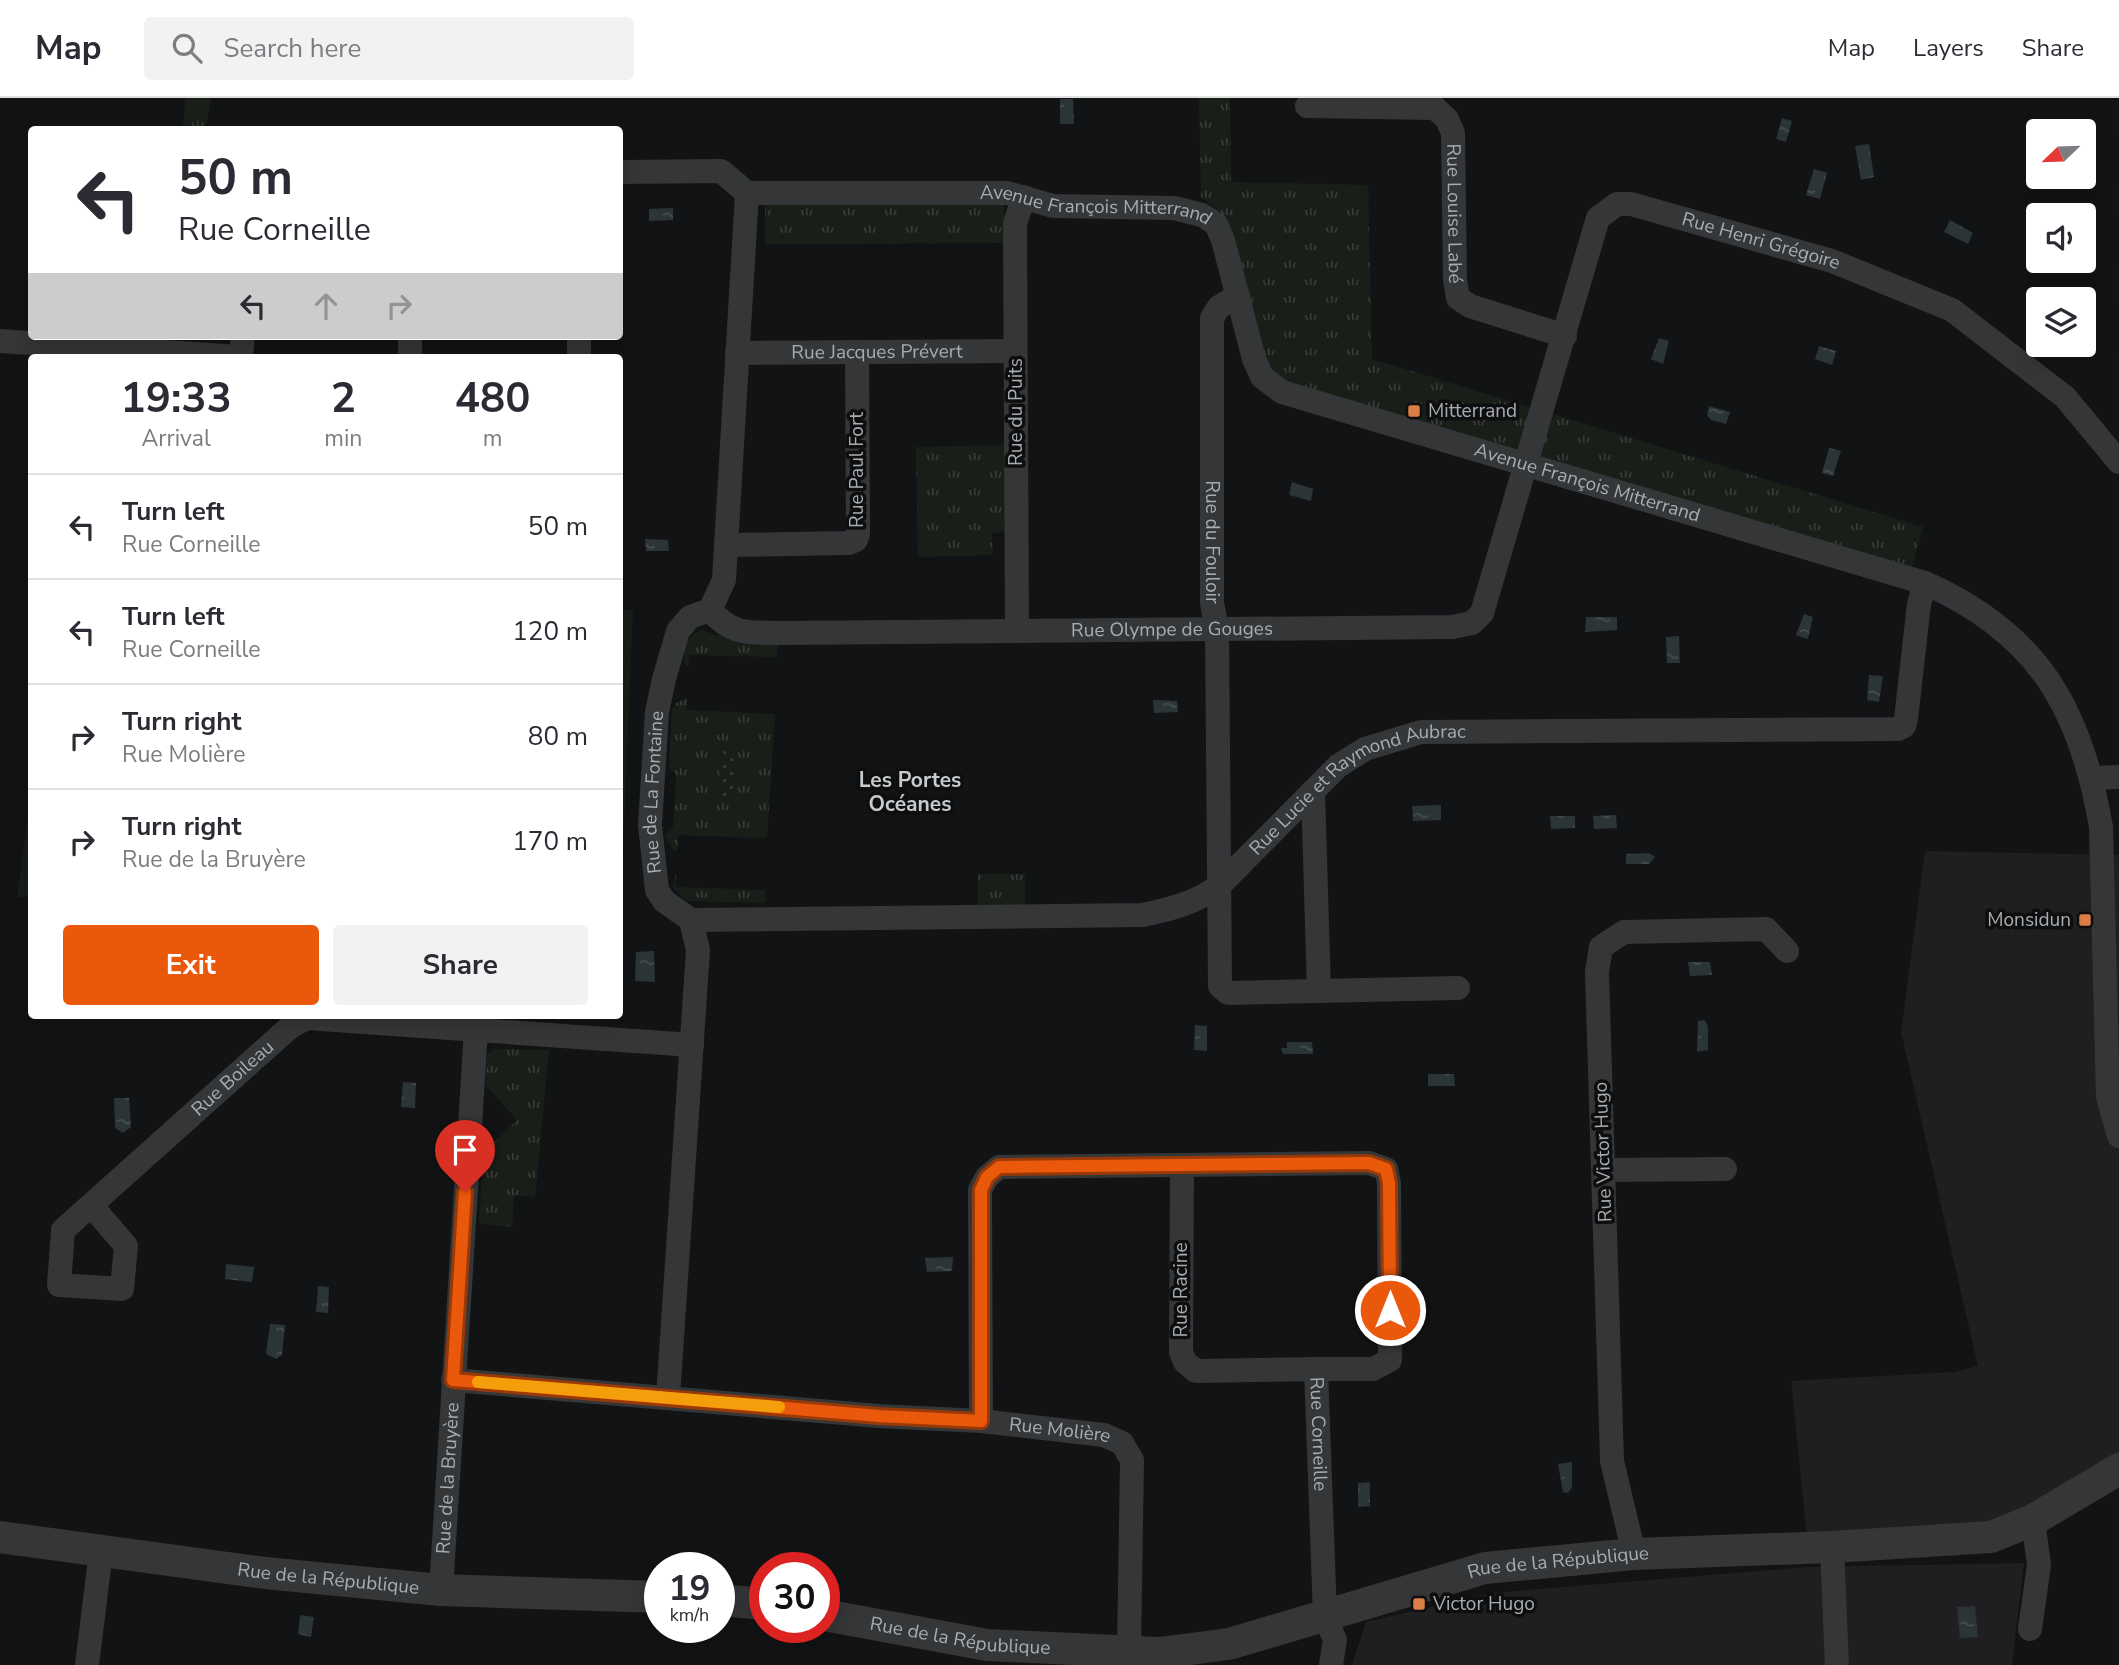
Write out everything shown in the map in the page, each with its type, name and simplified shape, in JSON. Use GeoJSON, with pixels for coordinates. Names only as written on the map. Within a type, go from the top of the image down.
{"type":"FeatureCollection","features":[{"type":"Feature","properties":{"kind":"street","name":"Rue Louise Labé"},"geometry":{"type":"LineString","coordinates":[[1307,106],[1435,108],[1453,133],[1455,279],[1458,298],[1470,306],[1564,336]]}},
{"type":"Feature","properties":{"kind":"street"},"geometry":{"type":"LineString","coordinates":[[623,172],[721,171],[747,193],[724,580],[710,610]]}},
{"type":"Feature","properties":{"kind":"street","name":"Avenue François Mitterrand"},"geometry":{"type":"LineString","coordinates":[[747,193],[1007,193],[1054,206],[1192,210],[1216,224],[1254,359],[1262,377],[1282,392],[1925,583],[1975,609],[2013,636],[2043,670],[2081,745],[2092,778],[2101,827],[2108,1097],[2119,1136]]}},
{"type":"Feature","properties":{"kind":"street","name":"Rue du Puits"},"geometry":{"type":"LineString","coordinates":[[1017,629],[1016,223],[1024,197]]}},
{"type":"Feature","properties":{"kind":"street","name":"Rue Henri Grégoire"},"geometry":{"type":"LineString","coordinates":[[1528,464],[1598,218],[1617,204],[1630,204],[1832,261],[1952,310],[2065,397],[2119,462]]}},
{"type":"Feature","properties":{"kind":"street","name":"Rue du Fouloir"},"geometry":{"type":"LineString","coordinates":[[1238,296],[1219,307],[1212,318],[1212,603],[1217,628],[1220,986],[1228,993],[1458,988]]}},
{"type":"Feature","properties":{"kind":"street"},"geometry":{"type":"LineString","coordinates":[[0,341],[195,354]]}},
{"type":"Feature","properties":{"kind":"street","name":"Rue Jacques Prévert"},"geometry":{"type":"LineString","coordinates":[[737,353],[1015,351]]}},
{"type":"Feature","properties":{"kind":"street","name":"Rue Paul Fort"},"geometry":{"type":"LineString","coordinates":[[726,545],[849,543],[856,540],[857,353]]}},
{"type":"Feature","properties":{"kind":"street","name":"Rue Olympe de Gouges"},"geometry":{"type":"LineString","coordinates":[[710,610],[727,627],[739,632],[1452,627],[1472,623],[1482,613],[1528,464]]}},
{"type":"Feature","properties":{"kind":"street","name":"Rue Lucie et Raymond Aubrac"},"geometry":{"type":"LineString","coordinates":[[691,920],[1143,915],[1201,899],[1219,886],[1338,766],[1365,749],[1420,732],[1898,729],[1904,726],[1906,719],[1919,604],[1925,583]]}},
{"type":"Feature","properties":{"kind":"street","name":"Rue de La Fontaine"},"geometry":{"type":"LineString","coordinates":[[691,920],[664,901],[657,890],[650,825],[656,734],[664,679],[678,631],[690,617],[710,610]]}},
{"type":"Feature","properties":{"kind":"street"},"geometry":{"type":"LineString","coordinates":[[2092,778],[2119,777]]}},
{"type":"Feature","properties":{"kind":"street"},"geometry":{"type":"LineString","coordinates":[[1313,791],[1319,991]]}},
{"type":"Feature","properties":{"kind":"street"},"geometry":{"type":"LineString","coordinates":[[668,1397],[698,950],[691,920]]}},
{"type":"Feature","properties":{"kind":"street","name":"Rue Victor Hugo"},"geometry":{"type":"LineString","coordinates":[[1634,1554],[1612,1461],[1597,972],[1601,947],[1624,932],[1766,929],[1787,951]]}},
{"type":"Feature","properties":{"kind":"street","name":"Rue Boileau"},"geometry":{"type":"LineString","coordinates":[[91,1205],[297,1021],[304,1019]]}},
{"type":"Feature","properties":{"kind":"street","name":"Rue Boileau"},"geometry":{"type":"LineString","coordinates":[[321,1019],[692,1045]]}},
{"type":"Feature","properties":{"kind":"street","name":"Rue de la Bruyère"},"geometry":{"type":"LineString","coordinates":[[441,1590],[476,1030]]}},
{"type":"Feature","properties":{"kind":"street","name":"Rue Corneille"},"geometry":{"type":"LineString","coordinates":[[981,1421],[981,1190],[987,1177],[999,1167],[1369,1163],[1386,1169],[1389,1183],[1390,1360],[1373,1369],[1316,1369],[1325,1616],[1335,1640],[1331,1665]]}},
{"type":"Feature","properties":{"kind":"street","name":"Rue Racine"},"geometry":{"type":"LineString","coordinates":[[1182,1167],[1181,1352],[1185,1362],[1196,1371],[1316,1369]]}},
{"type":"Feature","properties":{"kind":"street"},"geometry":{"type":"LineString","coordinates":[[1604,1170],[1725,1169]]}},
{"type":"Feature","properties":{"kind":"street","name":"Rue Molière"},"geometry":{"type":"LineString","coordinates":[[453,1380],[879,1416],[981,1421],[1104,1435],[1122,1443],[1132,1460],[1129,1650]]}},
{"type":"Feature","properties":{"kind":"street","name":"Rue de la République"},"geometry":{"type":"LineString","coordinates":[[840,1619],[986,1655],[1129,1650],[1160,1653],[1229,1644],[1485,1568],[1634,1554],[1832,1547],[1991,1537],[2033,1520],[2119,1469]]}},
{"type":"Feature","properties":{"kind":"street"},"geometry":{"type":"LineString","coordinates":[[2030,1629],[2039,1565],[2033,1520]]}},
{"type":"Feature","properties":{"kind":"street","name":"Rue de la République"},"geometry":{"type":"LineString","coordinates":[[0,1537],[265,1573],[441,1590],[644,1596]]}},
{"type":"Feature","properties":{"kind":"street"},"geometry":{"type":"LineString","coordinates":[[1832,1547],[1837,1665]]}},
{"type":"Feature","properties":{"kind":"street"},"geometry":{"type":"LineString","coordinates":[[87,1665],[101,1551]]}},
{"type":"Feature","properties":{"kind":"shaded area"},"geometry":{"type":"Polygon","coordinates":[[[1925,851],[2119,855],[2119,1453],[2026,1512],[1989,1523],[1807,1536],[1791,1381],[1954,1372],[1978,1366],[1901,1032],[1925,851]]]}},
{"type":"Feature","properties":{"kind":"shaded area"},"geometry":{"type":"Polygon","coordinates":[[[2024,1563],[2012,1665],[1352,1665],[1366,1622],[1492,1593],[1807,1567],[2024,1563]]]}},
{"type":"Feature","properties":{"kind":"green space"},"geometry":{"type":"Polygon","coordinates":[[[186,98],[211,98],[206,126],[182,126],[186,98]]]}},
{"type":"Feature","properties":{"kind":"green space"},"geometry":{"type":"Polygon","coordinates":[[[1199,98],[1230,98],[1231,182],[1368,185],[1372,359],[1923,527],[1912,567],[1283,382],[1272,376],[1218,211],[1201,197],[1199,98]]]}},
{"type":"Feature","properties":{"kind":"green space"},"geometry":{"type":"Polygon","coordinates":[[[1004,201],[1005,243],[765,244],[765,202],[1004,201]]]}},
{"type":"Feature","properties":{"kind":"green space"},"geometry":{"type":"Polygon","coordinates":[[[1006,445],[1008,532],[992,533],[993,555],[918,557],[916,447],[1006,445]]]}},
{"type":"Feature","properties":{"kind":"green space"},"geometry":{"type":"Polygon","coordinates":[[[623,609],[633,610],[623,851],[623,609]]]}},
{"type":"Feature","properties":{"kind":"green space"},"geometry":{"type":"Polygon","coordinates":[[[702,629],[714,635],[778,638],[777,657],[689,655],[688,667],[684,650],[692,636],[702,629]]]}},
{"type":"Feature","properties":{"kind":"green space"},"geometry":{"type":"Polygon","coordinates":[[[687,698],[687,710],[775,714],[767,838],[678,835],[677,851],[673,850],[665,836],[673,828],[676,774],[669,768],[672,709],[676,703],[687,698]]]}},
{"type":"Feature","properties":{"kind":"green space"},"geometry":{"type":"Polygon","coordinates":[[[720,749],[736,749],[735,797],[719,797],[720,749]]]}},
{"type":"Feature","properties":{"kind":"green space"},"geometry":{"type":"Polygon","coordinates":[[[28,815],[28,897],[17,897],[28,815]]]}},
{"type":"Feature","properties":{"kind":"green space"},"geometry":{"type":"Polygon","coordinates":[[[676,873],[676,887],[765,890],[765,903],[686,901],[673,887],[676,873]]]}},
{"type":"Feature","properties":{"kind":"green space"},"geometry":{"type":"Polygon","coordinates":[[[978,874],[1025,874],[1025,905],[978,906],[978,874]]]}},
{"type":"Feature","properties":{"kind":"green space"},"geometry":{"type":"Polygon","coordinates":[[[493,1049],[549,1050],[535,1197],[514,1195],[512,1227],[479,1224],[483,1153],[517,1120],[486,1086],[487,1055],[493,1049]]]}},
{"type":"Feature","properties":{"kind":"water"},"geometry":{"type":"Polygon","coordinates":[[[1060,99],[1073,99],[1074,124],[1060,124],[1060,99]]]}},
{"type":"Feature","properties":{"kind":"water"},"geometry":{"type":"Polygon","coordinates":[[[1782,118],[1792,121],[1786,142],[1776,139],[1782,118]]]}},
{"type":"Feature","properties":{"kind":"water"},"geometry":{"type":"Polygon","coordinates":[[[1869,144],[1874,177],[1861,180],[1855,146],[1869,144]]]}},
{"type":"Feature","properties":{"kind":"water"},"geometry":{"type":"Polygon","coordinates":[[[1814,169],[1827,173],[1820,199],[1806,195],[1814,169]]]}},
{"type":"Feature","properties":{"kind":"water"},"geometry":{"type":"Polygon","coordinates":[[[673,208],[673,220],[649,221],[649,209],[673,208]]]}},
{"type":"Feature","properties":{"kind":"water"},"geometry":{"type":"Polygon","coordinates":[[[1950,220],[1973,233],[1968,244],[1944,232],[1950,220]]]}},
{"type":"Feature","properties":{"kind":"water"},"geometry":{"type":"Polygon","coordinates":[[[1659,338],[1669,341],[1663,364],[1651,359],[1659,338]]]}},
{"type":"Feature","properties":{"kind":"water"},"geometry":{"type":"Polygon","coordinates":[[[1819,346],[1836,351],[1832,365],[1815,359],[1819,346]]]}},
{"type":"Feature","properties":{"kind":"water"},"geometry":{"type":"Polygon","coordinates":[[[1709,406],[1730,412],[1726,424],[1711,420],[1707,415],[1709,406]]]}},
{"type":"Feature","properties":{"kind":"water"},"geometry":{"type":"Polygon","coordinates":[[[1829,448],[1841,451],[1833,476],[1822,473],[1829,448]]]}},
{"type":"Feature","properties":{"kind":"water"},"geometry":{"type":"Polygon","coordinates":[[[1292,482],[1313,489],[1311,501],[1289,495],[1292,482]]]}},
{"type":"Feature","properties":{"kind":"water"},"geometry":{"type":"Polygon","coordinates":[[[645,539],[668,540],[669,551],[646,551],[645,539]]]}},
{"type":"Feature","properties":{"kind":"water"},"geometry":{"type":"Polygon","coordinates":[[[1804,614],[1813,617],[1808,639],[1796,635],[1804,614]]]}},
{"type":"Feature","properties":{"kind":"water"},"geometry":{"type":"Polygon","coordinates":[[[1586,617],[1617,617],[1617,630],[1585,632],[1586,617]]]}},
{"type":"Feature","properties":{"kind":"water"},"geometry":{"type":"Polygon","coordinates":[[[1679,636],[1680,663],[1667,663],[1666,637],[1679,636]]]}},
{"type":"Feature","properties":{"kind":"water"},"geometry":{"type":"Polygon","coordinates":[[[1869,675],[1883,676],[1879,702],[1867,700],[1869,675]]]}},
{"type":"Feature","properties":{"kind":"water"},"geometry":{"type":"Polygon","coordinates":[[[1153,700],[1177,701],[1178,712],[1154,713],[1153,700]]]}},
{"type":"Feature","properties":{"kind":"water"},"geometry":{"type":"Polygon","coordinates":[[[1441,805],[1441,820],[1413,821],[1412,806],[1441,805]]]}},
{"type":"Feature","properties":{"kind":"water"},"geometry":{"type":"Polygon","coordinates":[[[1616,815],[1617,828],[1594,829],[1593,816],[1616,815]]]}},
{"type":"Feature","properties":{"kind":"water"},"geometry":{"type":"Polygon","coordinates":[[[1550,816],[1575,816],[1575,828],[1551,829],[1550,816]]]}},
{"type":"Feature","properties":{"kind":"water"},"geometry":{"type":"Polygon","coordinates":[[[1649,853],[1655,857],[1649,864],[1626,864],[1626,854],[1649,853]]]}},
{"type":"Feature","properties":{"kind":"water"},"geometry":{"type":"Polygon","coordinates":[[[654,951],[655,982],[635,981],[636,952],[654,951]]]}},
{"type":"Feature","properties":{"kind":"water"},"geometry":{"type":"Polygon","coordinates":[[[1688,962],[1710,962],[1712,975],[1690,976],[1688,962]]]}},
{"type":"Feature","properties":{"kind":"water"},"geometry":{"type":"Polygon","coordinates":[[[1705,1020],[1708,1027],[1708,1050],[1697,1052],[1698,1021],[1705,1020]]]}},
{"type":"Feature","properties":{"kind":"water"},"geometry":{"type":"Polygon","coordinates":[[[1195,1025],[1207,1026],[1207,1051],[1194,1050],[1195,1025]]]}},
{"type":"Feature","properties":{"kind":"water"},"geometry":{"type":"Polygon","coordinates":[[[1287,1042],[1312,1042],[1313,1054],[1283,1054],[1281,1048],[1287,1048],[1287,1042]]]}},
{"type":"Feature","properties":{"kind":"water"},"geometry":{"type":"Polygon","coordinates":[[[1428,1074],[1454,1074],[1455,1086],[1428,1086],[1428,1074]]]}},
{"type":"Feature","properties":{"kind":"water"},"geometry":{"type":"Polygon","coordinates":[[[403,1082],[416,1083],[415,1108],[401,1107],[403,1082]]]}},
{"type":"Feature","properties":{"kind":"water"},"geometry":{"type":"Polygon","coordinates":[[[114,1098],[129,1098],[131,1127],[123,1133],[115,1128],[114,1098]]]}},
{"type":"Feature","properties":{"kind":"water"},"geometry":{"type":"Polygon","coordinates":[[[953,1257],[952,1271],[927,1272],[925,1258],[953,1257]]]}},
{"type":"Feature","properties":{"kind":"water"},"geometry":{"type":"Polygon","coordinates":[[[226,1264],[254,1267],[252,1282],[225,1279],[226,1264]]]}},
{"type":"Feature","properties":{"kind":"water"},"geometry":{"type":"Polygon","coordinates":[[[318,1286],[329,1287],[328,1313],[316,1312],[318,1286]]]}},
{"type":"Feature","properties":{"kind":"water"},"geometry":{"type":"Polygon","coordinates":[[[270,1324],[285,1325],[282,1355],[276,1359],[266,1354],[270,1324]]]}},
{"type":"Feature","properties":{"kind":"water"},"geometry":{"type":"Polygon","coordinates":[[[1572,1462],[1572,1487],[1568,1493],[1563,1492],[1558,1464],[1572,1462]]]}},
{"type":"Feature","properties":{"kind":"water"},"geometry":{"type":"Polygon","coordinates":[[[1370,1482],[1370,1506],[1358,1507],[1358,1483],[1370,1482]]]}},
{"type":"Feature","properties":{"kind":"water"},"geometry":{"type":"Polygon","coordinates":[[[1975,1606],[1978,1637],[1960,1638],[1957,1607],[1975,1606]]]}},
{"type":"Feature","properties":{"kind":"water"},"geometry":{"type":"Polygon","coordinates":[[[300,1615],[314,1617],[311,1637],[298,1634],[300,1615]]]}},
{"type":"Feature","properties":{"kind":"slow traffic"},"geometry":{"type":"LineString","coordinates":[[478,1382],[779,1407]]}},
{"type":"Feature","properties":{"kind":"place","name":"Mitterrand"},"geometry":{"type":"Point","coordinates":[1414,411]}},
{"type":"Feature","properties":{"kind":"place","name":"Monsidun"},"geometry":{"type":"Point","coordinates":[2085,920]}},
{"type":"Feature","properties":{"kind":"place","name":"Victor Hugo"},"geometry":{"type":"Point","coordinates":[1419,1604]}},
{"type":"Feature","properties":{"kind":"district","name":"Les Portes Océanes"},"geometry":{"type":"Point","coordinates":[910,792]}},
{"type":"Feature","properties":{"kind":"route"},"geometry":{"type":"LineString","coordinates":[[465,1192],[453,1380],[879,1416],[981,1421],[981,1190],[987,1177],[999,1167],[1369,1163],[1386,1169],[1389,1183],[1390,1310]]}}]}
